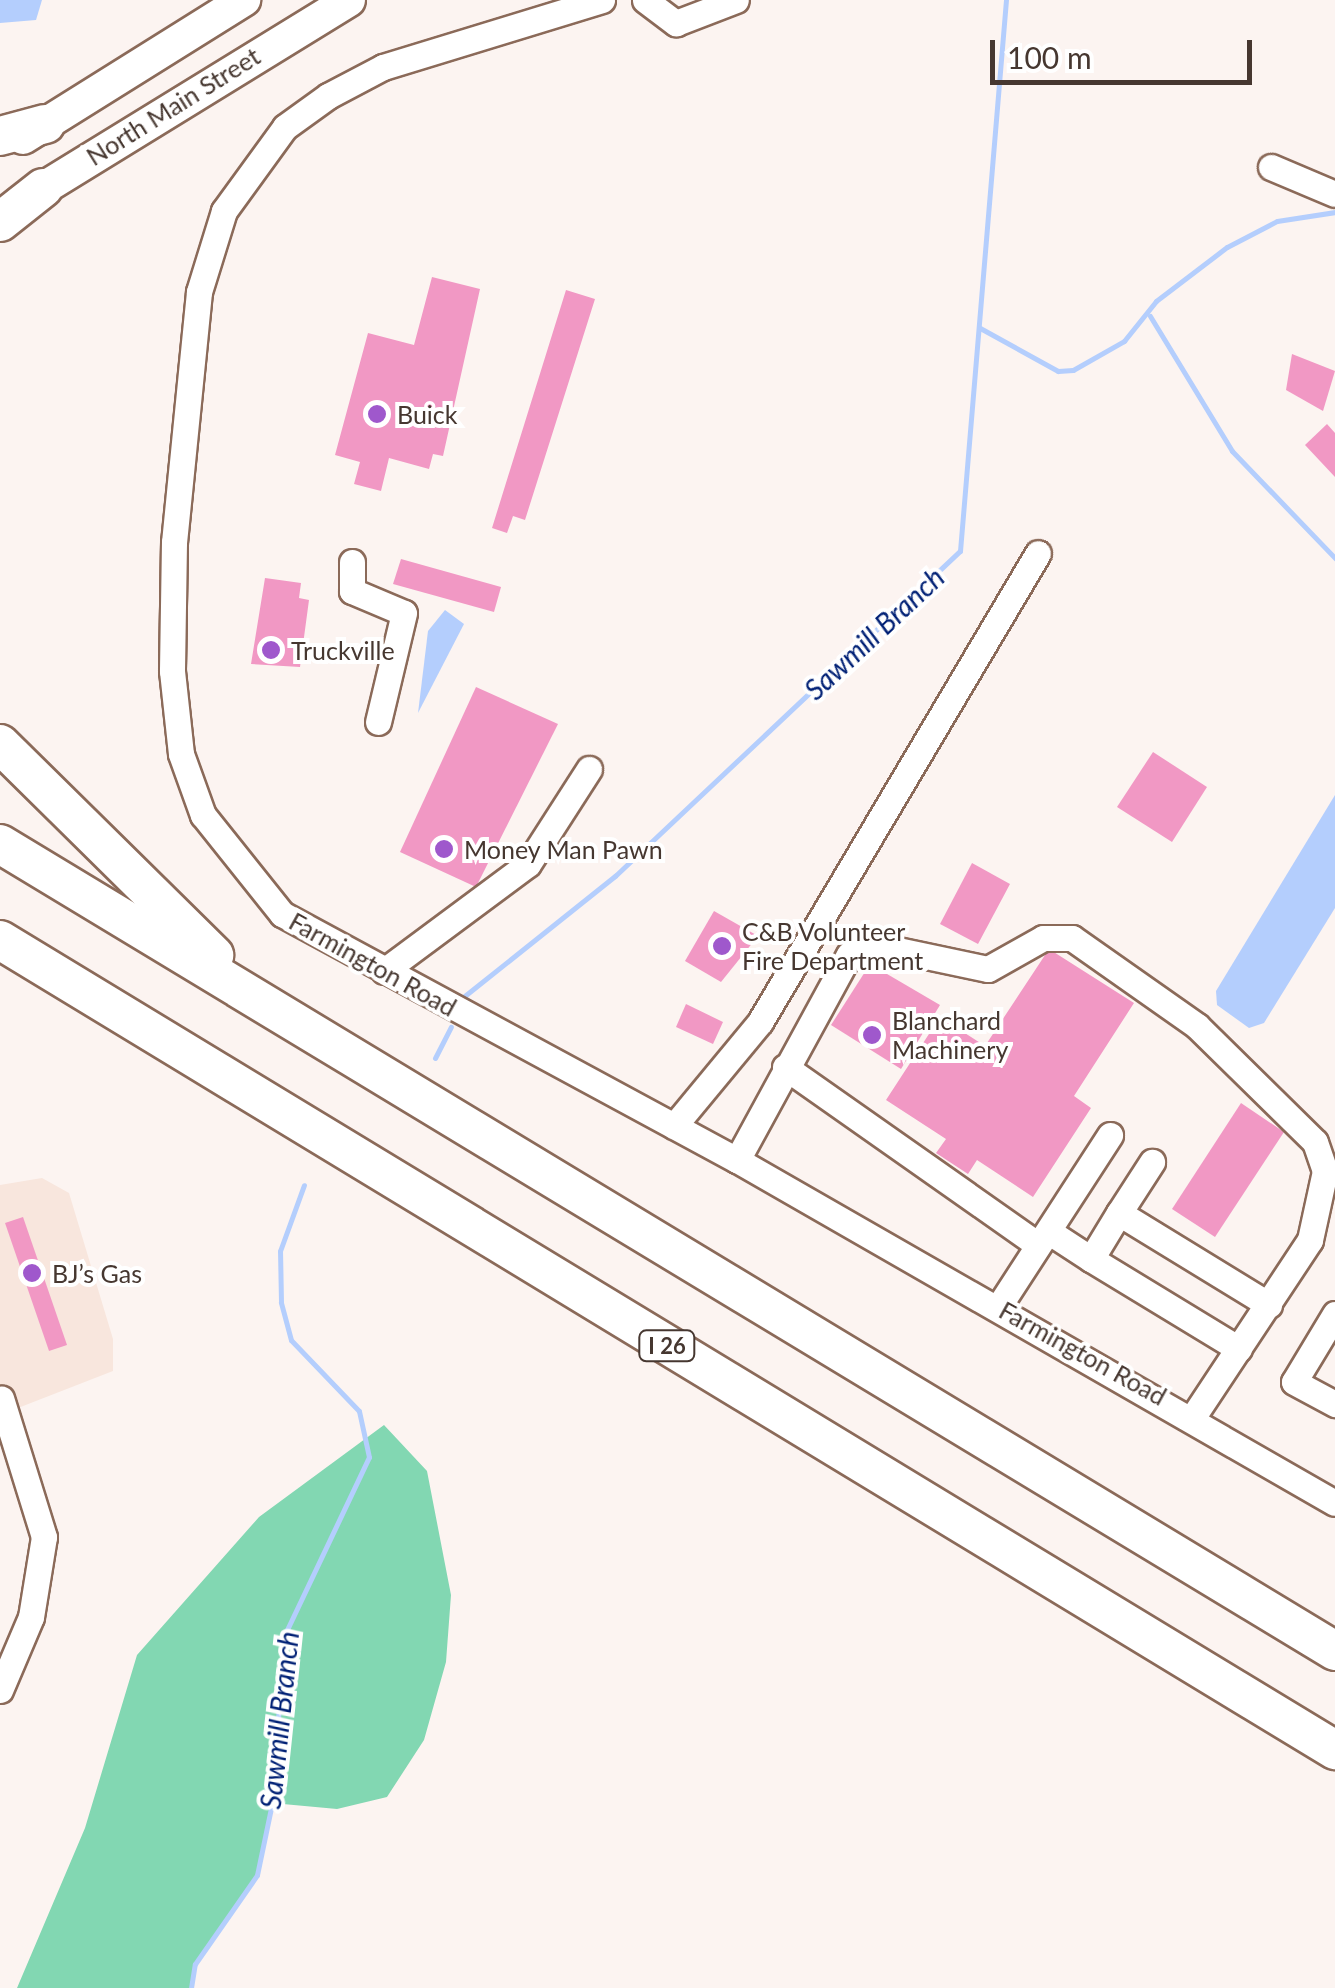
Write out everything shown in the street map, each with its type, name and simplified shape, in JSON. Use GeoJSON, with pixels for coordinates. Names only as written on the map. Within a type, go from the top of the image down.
{"type":"FeatureCollection","features":[{"type":"Feature","properties":{"kind":"highway"},"geometry":{"type":"LineString","coordinates":[[0,136],[45,124]]}},
{"type":"Feature","properties":{"kind":"highway"},"geometry":{"type":"LineString","coordinates":[[0,219],[43,188]]}},
{"type":"Feature","properties":{"kind":"highway"},"geometry":{"type":"LineString","coordinates":[[0,744],[278,1014]]}},
{"type":"Feature","properties":{"kind":"highway"},"geometry":{"type":"LineString","coordinates":[[0,844],[1335,1651]]}},
{"type":"Feature","properties":{"kind":"highway","name":"I 26"},"geometry":{"type":"LineString","coordinates":[[0,940],[1335,1750]]}},
{"type":"Feature","properties":{"kind":"highway"},"geometry":{"type":"LineString","coordinates":[[0,973],[174,1048]]}},
{"type":"Feature","properties":{"kind":"main road","name":"North Main Street"},"geometry":{"type":"LineString","coordinates":[[0,153],[244,0]]}},
{"type":"Feature","properties":{"kind":"main road","name":"North Main Street"},"geometry":{"type":"LineString","coordinates":[[43,188],[349,0]]}},
{"type":"Feature","properties":{"kind":"street","name":"Farmington Road"},"geometry":{"type":"LineString","coordinates":[[478,40],[578,0]]}},
{"type":"Feature","properties":{"kind":"street","name":"Farmington Road"},"geometry":{"type":"LineString","coordinates":[[602,0],[383,67],[328,96],[247,172],[224,211],[199,292],[183,434],[172,671],[181,754],[198,799],[238,869],[282,914],[737,1160],[1194,1415],[1335,1503]]}},
{"type":"Feature","properties":{"kind":"street"},"geometry":{"type":"LineString","coordinates":[[644,0],[676,23],[725,2]]}},
{"type":"Feature","properties":{"kind":"street"},"geometry":{"type":"LineString","coordinates":[[1271,167],[1335,194]]}},
{"type":"Feature","properties":{"kind":"street"},"geometry":{"type":"LineString","coordinates":[[674,1126],[760,1022],[1038,554]]}},
{"type":"Feature","properties":{"kind":"street"},"geometry":{"type":"LineString","coordinates":[[352,562],[352,591],[404,612],[378,722]]}},
{"type":"Feature","properties":{"kind":"street"},"geometry":{"type":"LineString","coordinates":[[384,971],[528,864],[588,769]]}},
{"type":"Feature","properties":{"kind":"street"},"geometry":{"type":"LineString","coordinates":[[737,1160],[785,1066],[859,949],[988,969],[1043,938],[1072,938],[1196,1026],[1315,1142],[1325,1171],[1310,1240],[1194,1415]]}},
{"type":"Feature","properties":{"kind":"street"},"geometry":{"type":"LineString","coordinates":[[785,1066],[1044,1239],[1091,1259],[1239,1349]]}},
{"type":"Feature","properties":{"kind":"street"},"geometry":{"type":"LineString","coordinates":[[999,1306],[1110,1135]]}},
{"type":"Feature","properties":{"kind":"street"},"geometry":{"type":"LineString","coordinates":[[1091,1259],[1152,1162]]}},
{"type":"Feature","properties":{"kind":"street"},"geometry":{"type":"LineString","coordinates":[[1119,1214],[1269,1305]]}},
{"type":"Feature","properties":{"kind":"street"},"geometry":{"type":"LineString","coordinates":[[1335,1314],[1294,1382],[1335,1404]]}},
{"type":"Feature","properties":{"kind":"street"},"geometry":{"type":"LineString","coordinates":[[0,1690],[42,1572],[39,1504],[9,1453],[1,1398]]}},
{"type":"Feature","properties":{"kind":"shaded area"},"geometry":{"type":"Polygon","coordinates":[[[42,1178],[69,1193],[113,1339],[113,1371],[0,1415],[0,1185],[42,1178]]]}},
{"type":"Feature","properties":{"kind":"green space"},"geometry":{"type":"Polygon","coordinates":[[[384,1425],[427,1471],[451,1595],[446,1662],[424,1740],[387,1797],[337,1809],[272,1803],[257,1875],[195,1964],[191,1988],[17,1988],[85,1828],[137,1655],[259,1517],[384,1425]]]}},
{"type":"Feature","properties":{"kind":"water"},"geometry":{"type":"Polygon","coordinates":[[[0,0],[42,0],[36,20],[0,23],[0,0]]]}},
{"type":"Feature","properties":{"kind":"water"},"geometry":{"type":"Polygon","coordinates":[[[445,610],[464,624],[418,713],[428,631],[445,610]]]}},
{"type":"Feature","properties":{"kind":"water"},"geometry":{"type":"Polygon","coordinates":[[[1335,795],[1335,908],[1264,1023],[1249,1028],[1217,1005],[1216,991],[1335,795]]]}},
{"type":"Feature","properties":{"kind":"building"},"geometry":{"type":"Polygon","coordinates":[[[432,277],[480,289],[443,456],[433,454],[429,469],[389,458],[381,491],[354,484],[360,462],[335,455],[368,333],[414,345],[432,277]]]}},
{"type":"Feature","properties":{"kind":"building"},"geometry":{"type":"Polygon","coordinates":[[[566,290],[595,299],[525,520],[513,516],[507,533],[492,528],[566,290]]]}},
{"type":"Feature","properties":{"kind":"building"},"geometry":{"type":"Polygon","coordinates":[[[1292,354],[1335,371],[1323,411],[1286,390],[1292,354]]]}},
{"type":"Feature","properties":{"kind":"building"},"geometry":{"type":"Polygon","coordinates":[[[1327,424],[1335,433],[1335,477],[1305,445],[1327,424]]]}},
{"type":"Feature","properties":{"kind":"building"},"geometry":{"type":"Polygon","coordinates":[[[401,559],[501,587],[494,612],[393,584],[401,559]]]}},
{"type":"Feature","properties":{"kind":"building"},"geometry":{"type":"Polygon","coordinates":[[[265,578],[301,583],[299,598],[309,600],[300,667],[251,664],[265,578]]]}},
{"type":"Feature","properties":{"kind":"building"},"geometry":{"type":"Polygon","coordinates":[[[476,687],[558,724],[476,887],[400,852],[476,687]]]}},
{"type":"Feature","properties":{"kind":"building"},"geometry":{"type":"Polygon","coordinates":[[[1153,752],[1207,787],[1172,842],[1117,807],[1153,752]]]}},
{"type":"Feature","properties":{"kind":"building"},"geometry":{"type":"Polygon","coordinates":[[[972,863],[1010,884],[978,944],[940,924],[972,863]]]}},
{"type":"Feature","properties":{"kind":"building"},"geometry":{"type":"Polygon","coordinates":[[[714,911],[758,936],[721,982],[685,961],[714,911]]]}},
{"type":"Feature","properties":{"kind":"building"},"geometry":{"type":"Polygon","coordinates":[[[1049,949],[1134,1003],[1074,1096],[1091,1108],[1033,1197],[977,1160],[968,1174],[936,1153],[946,1139],[886,1100],[940,1017],[985,1046],[1049,949]]]}},
{"type":"Feature","properties":{"kind":"building"},"geometry":{"type":"Polygon","coordinates":[[[870,964],[940,1005],[901,1069],[831,1025],[870,964]]]}},
{"type":"Feature","properties":{"kind":"building"},"geometry":{"type":"Polygon","coordinates":[[[686,1004],[723,1022],[713,1044],[676,1027],[686,1004]]]}},
{"type":"Feature","properties":{"kind":"building"},"geometry":{"type":"Polygon","coordinates":[[[1241,1103],[1284,1132],[1215,1237],[1172,1209],[1241,1103]]]}},
{"type":"Feature","properties":{"kind":"building"},"geometry":{"type":"Polygon","coordinates":[[[23,1217],[67,1345],[49,1351],[5,1223],[23,1217]]]}},
{"type":"Feature","properties":{"kind":"waterway","name":"Sawmill Branch"},"geometry":{"type":"LineString","coordinates":[[462,998],[615,876],[960,551],[1006,0]]}},
{"type":"Feature","properties":{"kind":"waterway"},"geometry":{"type":"LineString","coordinates":[[980,328],[1058,371],[1073,370],[1124,341],[1156,301],[1227,247],[1277,221],[1335,212]]}},
{"type":"Feature","properties":{"kind":"waterway"},"geometry":{"type":"LineString","coordinates":[[1150,316],[1232,451],[1335,558]]}},
{"type":"Feature","properties":{"kind":"waterway","name":"Sawmill Branch"},"geometry":{"type":"LineString","coordinates":[[435,1058],[451,1027]]}},
{"type":"Feature","properties":{"kind":"waterway"},"geometry":{"type":"LineString","coordinates":[[191,1988],[195,1964],[257,1875],[272,1803],[284,1636],[369,1457],[359,1411],[291,1340],[281,1302],[280,1251],[304,1185]]}},
{"type":"Feature","properties":{"kind":"place","name":"Buick"},"geometry":{"type":"Point","coordinates":[377,414]}},
{"type":"Feature","properties":{"kind":"place","name":"Truckville"},"geometry":{"type":"Point","coordinates":[271,650]}},
{"type":"Feature","properties":{"kind":"place","name":"Money Man Pawn"},"geometry":{"type":"Point","coordinates":[444,849]}},
{"type":"Feature","properties":{"kind":"place","name":"C&B Volunteer Fire Department"},"geometry":{"type":"Point","coordinates":[722,946]}},
{"type":"Feature","properties":{"kind":"place","name":"Blanchard Machinery"},"geometry":{"type":"Point","coordinates":[872,1035]}},
{"type":"Feature","properties":{"kind":"place","name":"BJ’s Gas"},"geometry":{"type":"Point","coordinates":[32,1273]}}]}
